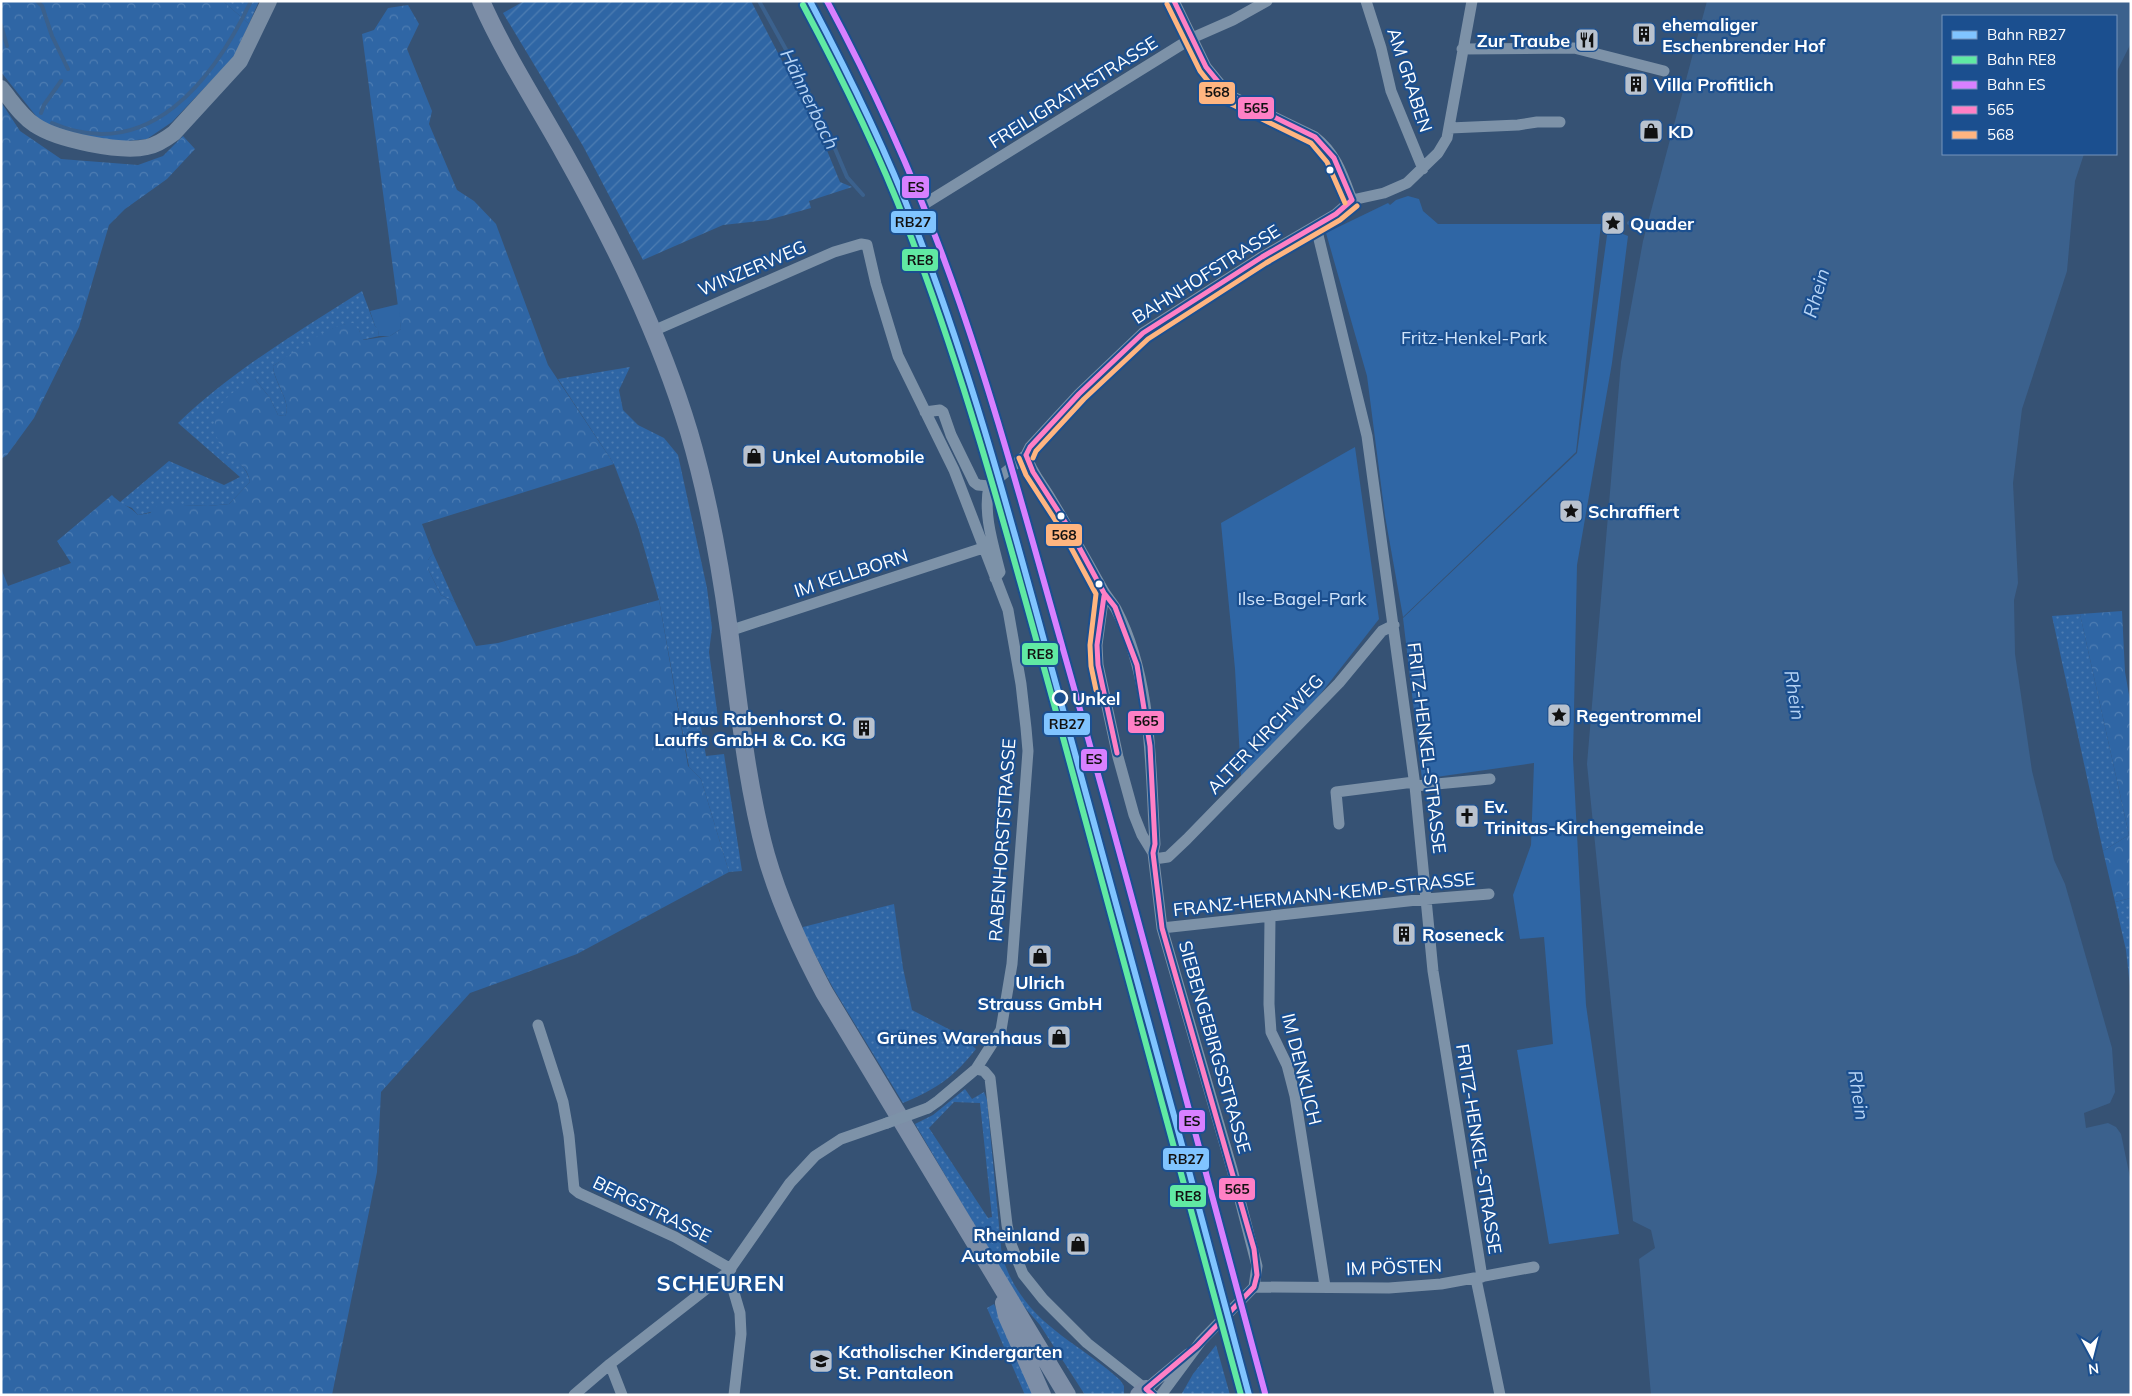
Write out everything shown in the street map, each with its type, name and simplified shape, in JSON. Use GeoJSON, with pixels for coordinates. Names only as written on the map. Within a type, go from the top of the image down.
{"type":"FeatureCollection","features":[{"type":"Feature","properties":{"kind":"main road"},"geometry":{"type":"LineString","coordinates":[[1,88],[23,115],[36,126],[43,129],[104,147],[147,147],[161,142],[174,133],[240,61],[269,1]]}},
{"type":"Feature","properties":{"kind":"main road"},"geometry":{"type":"LineString","coordinates":[[481,1],[506,53],[618,252],[653,330],[677,396],[697,464],[717,556],[729,631],[743,745],[754,804],[773,876],[793,931],[824,992],[1067,1395]]}},
{"type":"Feature","properties":{"kind":"main road"},"geometry":{"type":"LineString","coordinates":[[1000,1283],[1007,1316],[1042,1395]]}},
{"type":"Feature","properties":{"kind":"street"},"geometry":{"type":"LineString","coordinates":[[1174,1],[1206,67],[1229,95],[1315,137],[1327,146],[1340,167],[1352,200]]}},
{"type":"Feature","properties":{"kind":"street","name":"FREILIGRATHSTRASSE"},"geometry":{"type":"LineString","coordinates":[[926,202],[1192,38],[1232,20],[1267,1]]}},
{"type":"Feature","properties":{"kind":"street","name":"AM GRABEN"},"geometry":{"type":"LineString","coordinates":[[1366,1],[1381,48],[1391,91],[1423,169]]}},
{"type":"Feature","properties":{"kind":"street","name":"BAHNHOFSTRASSE"},"geometry":{"type":"LineString","coordinates":[[989,486],[1026,455],[1030,447],[1079,394],[1142,333],[1262,257],[1316,227],[1336,214],[1352,200],[1384,193],[1407,183],[1423,169],[1443,146],[1450,128],[1462,49],[1472,1]]}},
{"type":"Feature","properties":{"kind":"street"},"geometry":{"type":"LineString","coordinates":[[1462,49],[1574,48],[1594,51],[1664,71]]}},
{"type":"Feature","properties":{"kind":"street"},"geometry":{"type":"LineString","coordinates":[[1450,128],[1518,125],[1546,121],[1560,122]]}},
{"type":"Feature","properties":{"kind":"street","name":"FRITZ-HENKEL-STRASSE"},"geometry":{"type":"LineString","coordinates":[[1316,227],[1367,436],[1415,784],[1433,970],[1479,1278],[1500,1395]]}},
{"type":"Feature","properties":{"kind":"street","name":"WINZERWEG"},"geometry":{"type":"LineString","coordinates":[[653,330],[834,252],[861,244],[868,245]]}},
{"type":"Feature","properties":{"kind":"street","name":"RABENHORSTSTRASSE"},"geometry":{"type":"LineString","coordinates":[[574,1395],[610,1364],[729,1270],[790,1184],[814,1156],[841,1139],[928,1108],[976,1069],[1001,1030],[1012,964],[1028,751],[1022,684],[1008,610],[954,470],[898,356],[876,284],[868,245]]}},
{"type":"Feature","properties":{"kind":"street"},"geometry":{"type":"LineString","coordinates":[[925,412],[940,410],[943,412],[951,435],[974,482],[978,485],[989,486]]}},
{"type":"Feature","properties":{"kind":"street","name":"SIEBENGEBIRGSSTRASSE"},"geometry":{"type":"LineString","coordinates":[[1026,455],[1033,472],[1067,525],[1104,593],[1115,607],[1137,665],[1150,746],[1154,856],[1162,928],[1254,1249],[1257,1275],[1254,1287]]}},
{"type":"Feature","properties":{"kind":"street","name":"RABENHORSTSTRASSE"},"geometry":{"type":"LineString","coordinates":[[989,486],[986,500],[987,512],[1000,572],[995,578]]}},
{"type":"Feature","properties":{"kind":"street","name":"IM KELLBORN"},"geometry":{"type":"LineString","coordinates":[[729,631],[983,548]]}},
{"type":"Feature","properties":{"kind":"street","name":"SIEBENGEBIRGSSTRASSE"},"geometry":{"type":"LineString","coordinates":[[1104,593],[1097,645],[1098,665],[1124,780],[1142,836],[1154,856]]}},
{"type":"Feature","properties":{"kind":"street","name":"ALTER KIRCHWEG"},"geometry":{"type":"LineString","coordinates":[[1154,856],[1168,857],[1187,839],[1339,683],[1382,631],[1394,625]]}},
{"type":"Feature","properties":{"kind":"street"},"geometry":{"type":"LineString","coordinates":[[1339,824],[1336,792],[1490,779]]}},
{"type":"Feature","properties":{"kind":"street","name":"FRANZ-HERMANN-KEMP-STRASSE"},"geometry":{"type":"LineString","coordinates":[[1162,928],[1270,918],[1426,899],[1490,894]]}},
{"type":"Feature","properties":{"kind":"street","name":"IM DENKLICH"},"geometry":{"type":"LineString","coordinates":[[1270,918],[1269,1004],[1271,1032],[1287,1065],[1295,1096],[1326,1286]]}},
{"type":"Feature","properties":{"kind":"street","name":"BERGSTRASSE"},"geometry":{"type":"LineString","coordinates":[[538,1025],[563,1102],[569,1136],[574,1188],[579,1193],[675,1237],[729,1270]]}},
{"type":"Feature","properties":{"kind":"street"},"geometry":{"type":"LineString","coordinates":[[976,1069],[984,1071],[990,1078],[1007,1225],[1011,1244],[1023,1274],[1067,1325],[1150,1393]]}},
{"type":"Feature","properties":{"kind":"street","name":"IM PÖSTEN"},"geometry":{"type":"LineString","coordinates":[[1254,1287],[1326,1286],[1389,1288],[1441,1284],[1534,1267]]}},
{"type":"Feature","properties":{"kind":"street"},"geometry":{"type":"LineString","coordinates":[[729,1270],[740,1313],[741,1334],[734,1395]]}},
{"type":"Feature","properties":{"kind":"street"},"geometry":{"type":"LineString","coordinates":[[1150,1393],[1254,1287]]}},
{"type":"Feature","properties":{"kind":"street"},"geometry":{"type":"LineString","coordinates":[[1150,1393],[1197,1346]]}},
{"type":"Feature","properties":{"kind":"street"},"geometry":{"type":"LineString","coordinates":[[610,1364],[622,1395]]}},
{"type":"Feature","properties":{"kind":"green space"},"geometry":{"type":"Polygon","coordinates":[[[1,1],[223,1],[249,24],[234,57],[172,122],[147,139],[116,142],[73,136],[40,121],[1,72],[1,1]]]}},
{"type":"Feature","properties":{"kind":"green space"},"geometry":{"type":"Polygon","coordinates":[[[223,1],[259,1],[249,24],[223,1]]]}},
{"type":"Feature","properties":{"kind":"green space"},"geometry":{"type":"Polygon","coordinates":[[[524,1],[751,1],[821,136],[840,182],[852,187],[809,201],[811,208],[768,220],[723,225],[643,260],[583,146],[503,13],[524,1]]]}},
{"type":"Feature","properties":{"kind":"green space"},"geometry":{"type":"Polygon","coordinates":[[[408,5],[419,24],[407,49],[432,111],[429,124],[457,190],[474,201],[496,224],[548,365],[614,464],[422,524],[433,553],[428,560],[428,569],[441,595],[455,602],[476,646],[498,643],[659,600],[688,766],[701,779],[729,872],[577,954],[470,993],[381,1092],[377,1172],[332,1395],[1,1395],[1,568],[8,586],[71,563],[57,541],[112,495],[138,515],[150,513],[159,504],[208,506],[229,504],[250,482],[247,472],[224,451],[216,435],[215,420],[217,412],[226,398],[255,379],[270,398],[278,415],[285,416],[287,411],[285,399],[273,366],[322,334],[343,325],[353,323],[359,330],[363,340],[390,336],[401,329],[362,34],[374,30],[388,8],[408,5]]]}},
{"type":"Feature","properties":{"kind":"green space"},"geometry":{"type":"Polygon","coordinates":[[[1,102],[20,131],[61,159],[138,165],[163,156],[183,136],[195,149],[167,179],[125,209],[109,225],[79,327],[34,418],[7,455],[1,459],[1,102]]]}},
{"type":"Feature","properties":{"kind":"green space","name":"Fritz-Henkel-Park"},"geometry":{"type":"Polygon","coordinates":[[[1408,196],[1419,199],[1423,211],[1438,224],[1601,224],[1576,452],[1403,617],[1385,516],[1367,376],[1326,233],[1388,203],[1390,205],[1396,200],[1408,196]]]}},
{"type":"Feature","properties":{"kind":"green space"},"geometry":{"type":"Polygon","coordinates":[[[1608,228],[1628,236],[1612,363],[1577,565],[1573,758],[1586,1005],[1619,1234],[1549,1244],[1517,1050],[1553,1044],[1544,937],[1520,939],[1513,895],[1531,845],[1534,763],[1422,779],[1403,618],[1577,453],[1608,228]]]}},
{"type":"Feature","properties":{"kind":"green space"},"geometry":{"type":"Polygon","coordinates":[[[362,291],[375,326],[378,329],[379,336],[362,340],[359,330],[346,324],[332,329],[273,366],[285,399],[287,411],[285,416],[278,415],[270,398],[255,379],[226,453],[241,465],[247,473],[250,482],[229,504],[208,506],[181,505],[138,515],[132,508],[119,503],[169,461],[224,485],[240,477],[178,423],[244,369],[362,291]]]}},
{"type":"Feature","properties":{"kind":"green space"},"geometry":{"type":"Polygon","coordinates":[[[399,304],[401,329],[390,336],[379,336],[370,311],[399,304]]]}},
{"type":"Feature","properties":{"kind":"green space"},"geometry":{"type":"Polygon","coordinates":[[[630,367],[619,390],[623,410],[638,425],[664,438],[678,455],[707,588],[712,628],[709,652],[718,718],[700,722],[706,756],[724,754],[742,871],[729,872],[701,779],[689,767],[659,600],[638,527],[614,464],[558,379],[630,367]]]}},
{"type":"Feature","properties":{"kind":"green space","name":"Ilse-Bagel-Park"},"geometry":{"type":"Polygon","coordinates":[[[1355,447],[1379,619],[1315,701],[1241,776],[1235,669],[1221,523],[1355,447]]]}},
{"type":"Feature","properties":{"kind":"green space"},"geometry":{"type":"Polygon","coordinates":[[[433,553],[455,602],[441,595],[428,569],[428,560],[433,553]]]}},
{"type":"Feature","properties":{"kind":"green space"},"geometry":{"type":"Polygon","coordinates":[[[2122,611],[2125,672],[2131,706],[2131,898],[2115,902],[2103,851],[2129,835],[2080,614],[2122,611]]]}},
{"type":"Feature","properties":{"kind":"green space"},"geometry":{"type":"Polygon","coordinates":[[[2080,614],[2129,835],[2103,851],[2052,616],[2080,614]]]}},
{"type":"Feature","properties":{"kind":"green space"},"geometry":{"type":"Polygon","coordinates":[[[2131,898],[2131,996],[2126,950],[2115,902],[2131,898]]]}},
{"type":"Feature","properties":{"kind":"green space"},"geometry":{"type":"Polygon","coordinates":[[[894,904],[903,968],[912,1010],[960,1035],[976,1049],[943,1082],[903,1103],[833,988],[804,934],[803,927],[894,904]]]}},
{"type":"Feature","properties":{"kind":"green space"},"geometry":{"type":"Polygon","coordinates":[[[965,1089],[972,1099],[984,1092],[987,1100],[1002,1257],[1008,1272],[1018,1291],[1031,1308],[1055,1330],[1120,1380],[1124,1386],[1124,1395],[1085,1395],[1040,1325],[1020,1302],[915,1124],[933,1115],[965,1089]],[[954,1102],[929,1128],[988,1218],[992,1217],[980,1103],[954,1102]]]}},
{"type":"Feature","properties":{"kind":"green space"},"geometry":{"type":"Polygon","coordinates":[[[994,1304],[1036,1395],[1025,1395],[987,1308],[994,1304]]]}},
{"type":"Feature","properties":{"kind":"green space"},"geometry":{"type":"Polygon","coordinates":[[[1216,1345],[1230,1395],[1181,1395],[1193,1374],[1216,1345]]]}},
{"type":"Feature","properties":{"kind":"water","name":"Rhein"},"geometry":{"type":"Polygon","coordinates":[[[1707,1],[2131,1],[2131,43],[2117,71],[2117,15],[1942,15],[1942,155],[2084,155],[2075,181],[2067,271],[2022,409],[2013,483],[2018,583],[2014,600],[2015,654],[2032,771],[2054,860],[2065,884],[2112,1048],[2115,1092],[2110,1103],[2084,1113],[2086,1128],[2108,1123],[2116,1127],[2121,1134],[2131,1182],[2131,1395],[1651,1395],[1639,1259],[1655,1248],[1651,1230],[1633,1221],[1587,764],[1621,362],[1643,241],[1707,1]]]}},
{"type":"Feature","properties":{"kind":"waterway"},"geometry":{"type":"LineString","coordinates":[[37,1],[42,6],[52,36],[68,69]]}},
{"type":"Feature","properties":{"kind":"waterway","name":"Hähnerbach"},"geometry":{"type":"LineString","coordinates":[[52,123],[87,133],[119,133],[148,123],[174,107],[197,85],[218,59],[251,1]]}},
{"type":"Feature","properties":{"kind":"waterway","name":"Hähnerbach"},"geometry":{"type":"LineString","coordinates":[[759,1],[799,73],[847,177],[863,195]]}},
{"type":"Feature","properties":{"kind":"waterway","name":"Hähnerbach"},"geometry":{"type":"LineString","coordinates":[[1,25],[7,46]]}},
{"type":"Feature","properties":{"kind":"waterway"},"geometry":{"type":"LineString","coordinates":[[41,113],[44,105],[61,81]]}},
{"type":"Feature","properties":{"kind":"waterway"},"geometry":{"type":"LineString","coordinates":[[1629,223],[1651,229]]}},
{"type":"Feature","properties":{"kind":"rail line","name":"RB27"},"geometry":{"type":"LineString","coordinates":[[810,1],[865,110],[902,193],[935,281],[976,401],[1156,1050],[1249,1395]]}},
{"type":"Feature","properties":{"kind":"rail line","name":"ES"},"geometry":{"type":"LineString","coordinates":[[827,1],[865,74],[916,188],[960,304],[988,389],[1115,835],[1265,1393]]}},
{"type":"Feature","properties":{"kind":"rail line","name":"RE8"},"geometry":{"type":"LineString","coordinates":[[803,5],[858,113],[895,196],[928,283],[968,403],[1079,794],[1241,1395]]}},
{"type":"Feature","properties":{"kind":"transit line","name":"565"},"geometry":{"type":"LineString","coordinates":[[1174,1],[1206,67],[1229,95],[1315,137],[1334,158],[1352,200]]}},
{"type":"Feature","properties":{"kind":"transit line","name":"568"},"geometry":{"type":"LineString","coordinates":[[1167,4],[1200,71],[1223,100],[1311,143],[1327,162],[1345,203]]}},
{"type":"Feature","properties":{"kind":"transit line","name":"565"},"geometry":{"type":"LineString","coordinates":[[1026,455],[1030,447],[1079,394],[1143,333],[1262,257],[1336,214],[1352,200]]}},
{"type":"Feature","properties":{"kind":"transit line","name":"568"},"geometry":{"type":"LineString","coordinates":[[1033,458],[1036,451],[1084,399],[1148,339],[1266,263],[1340,220],[1357,206]]}},
{"type":"Feature","properties":{"kind":"transit line","name":"565"},"geometry":{"type":"LineString","coordinates":[[1026,455],[1033,472],[1067,525],[1104,593],[1115,607],[1137,665],[1150,746],[1155,844],[1153,853],[1162,928],[1254,1249],[1257,1275],[1254,1287],[1197,1346],[1146,1389],[1153,1395]]}},
{"type":"Feature","properties":{"kind":"transit line","name":"568"},"geometry":{"type":"LineString","coordinates":[[1019,458],[1026,475],[1061,529],[1096,594],[1090,645],[1091,666],[1096,690]]}},
{"type":"Feature","properties":{"kind":"transit line","name":"565"},"geometry":{"type":"LineString","coordinates":[[1104,596],[1097,645],[1098,665],[1117,753]]}},
{"type":"Feature","properties":{"kind":"place","name":"ehemaliger Eschenbrender Hof"},"geometry":{"type":"Point","coordinates":[1644,34]}},
{"type":"Feature","properties":{"kind":"place","name":"Zur Traube"},"geometry":{"type":"Point","coordinates":[1587,40]}},
{"type":"Feature","properties":{"kind":"place","name":"Villa Profitlich"},"geometry":{"type":"Point","coordinates":[1636,84]}},
{"type":"Feature","properties":{"kind":"place","name":"KD"},"geometry":{"type":"Point","coordinates":[1651,131]}},
{"type":"Feature","properties":{"kind":"place","name":"Quader"},"geometry":{"type":"Point","coordinates":[1613,223]}},
{"type":"Feature","properties":{"kind":"place","name":"Unkel Automobile"},"geometry":{"type":"Point","coordinates":[754,456]}},
{"type":"Feature","properties":{"kind":"place","name":"Schraffiert"},"geometry":{"type":"Point","coordinates":[1571,511]}},
{"type":"Feature","properties":{"kind":"place","name":"Unkel"},"geometry":{"type":"Point","coordinates":[1060,698]}},
{"type":"Feature","properties":{"kind":"place","name":"Regentrommel"},"geometry":{"type":"Point","coordinates":[1559,715]}},
{"type":"Feature","properties":{"kind":"place","name":"Haus Rabenhorst O. Lauffs GmbH & Co. KG"},"geometry":{"type":"Point","coordinates":[864,728]}},
{"type":"Feature","properties":{"kind":"place","name":"Ev. Trinitas-Kirchengemeinde"},"geometry":{"type":"Point","coordinates":[1467,816]}},
{"type":"Feature","properties":{"kind":"place","name":"Roseneck"},"geometry":{"type":"Point","coordinates":[1404,934]}},
{"type":"Feature","properties":{"kind":"place","name":"Ulrich Strauss GmbH"},"geometry":{"type":"Point","coordinates":[1040,956]}},
{"type":"Feature","properties":{"kind":"place","name":"Grünes Warenhaus"},"geometry":{"type":"Point","coordinates":[1059,1037]}},
{"type":"Feature","properties":{"kind":"place","name":"Rheinland Automobile"},"geometry":{"type":"Point","coordinates":[1078,1244]}},
{"type":"Feature","properties":{"kind":"place","name":"Katholischer Kindergarten St. Pantaleon"},"geometry":{"type":"Point","coordinates":[821,1361]}},
{"type":"Feature","properties":{"kind":"district","name":"SCHEUREN"},"geometry":{"type":"Point","coordinates":[721,1283]}}]}
